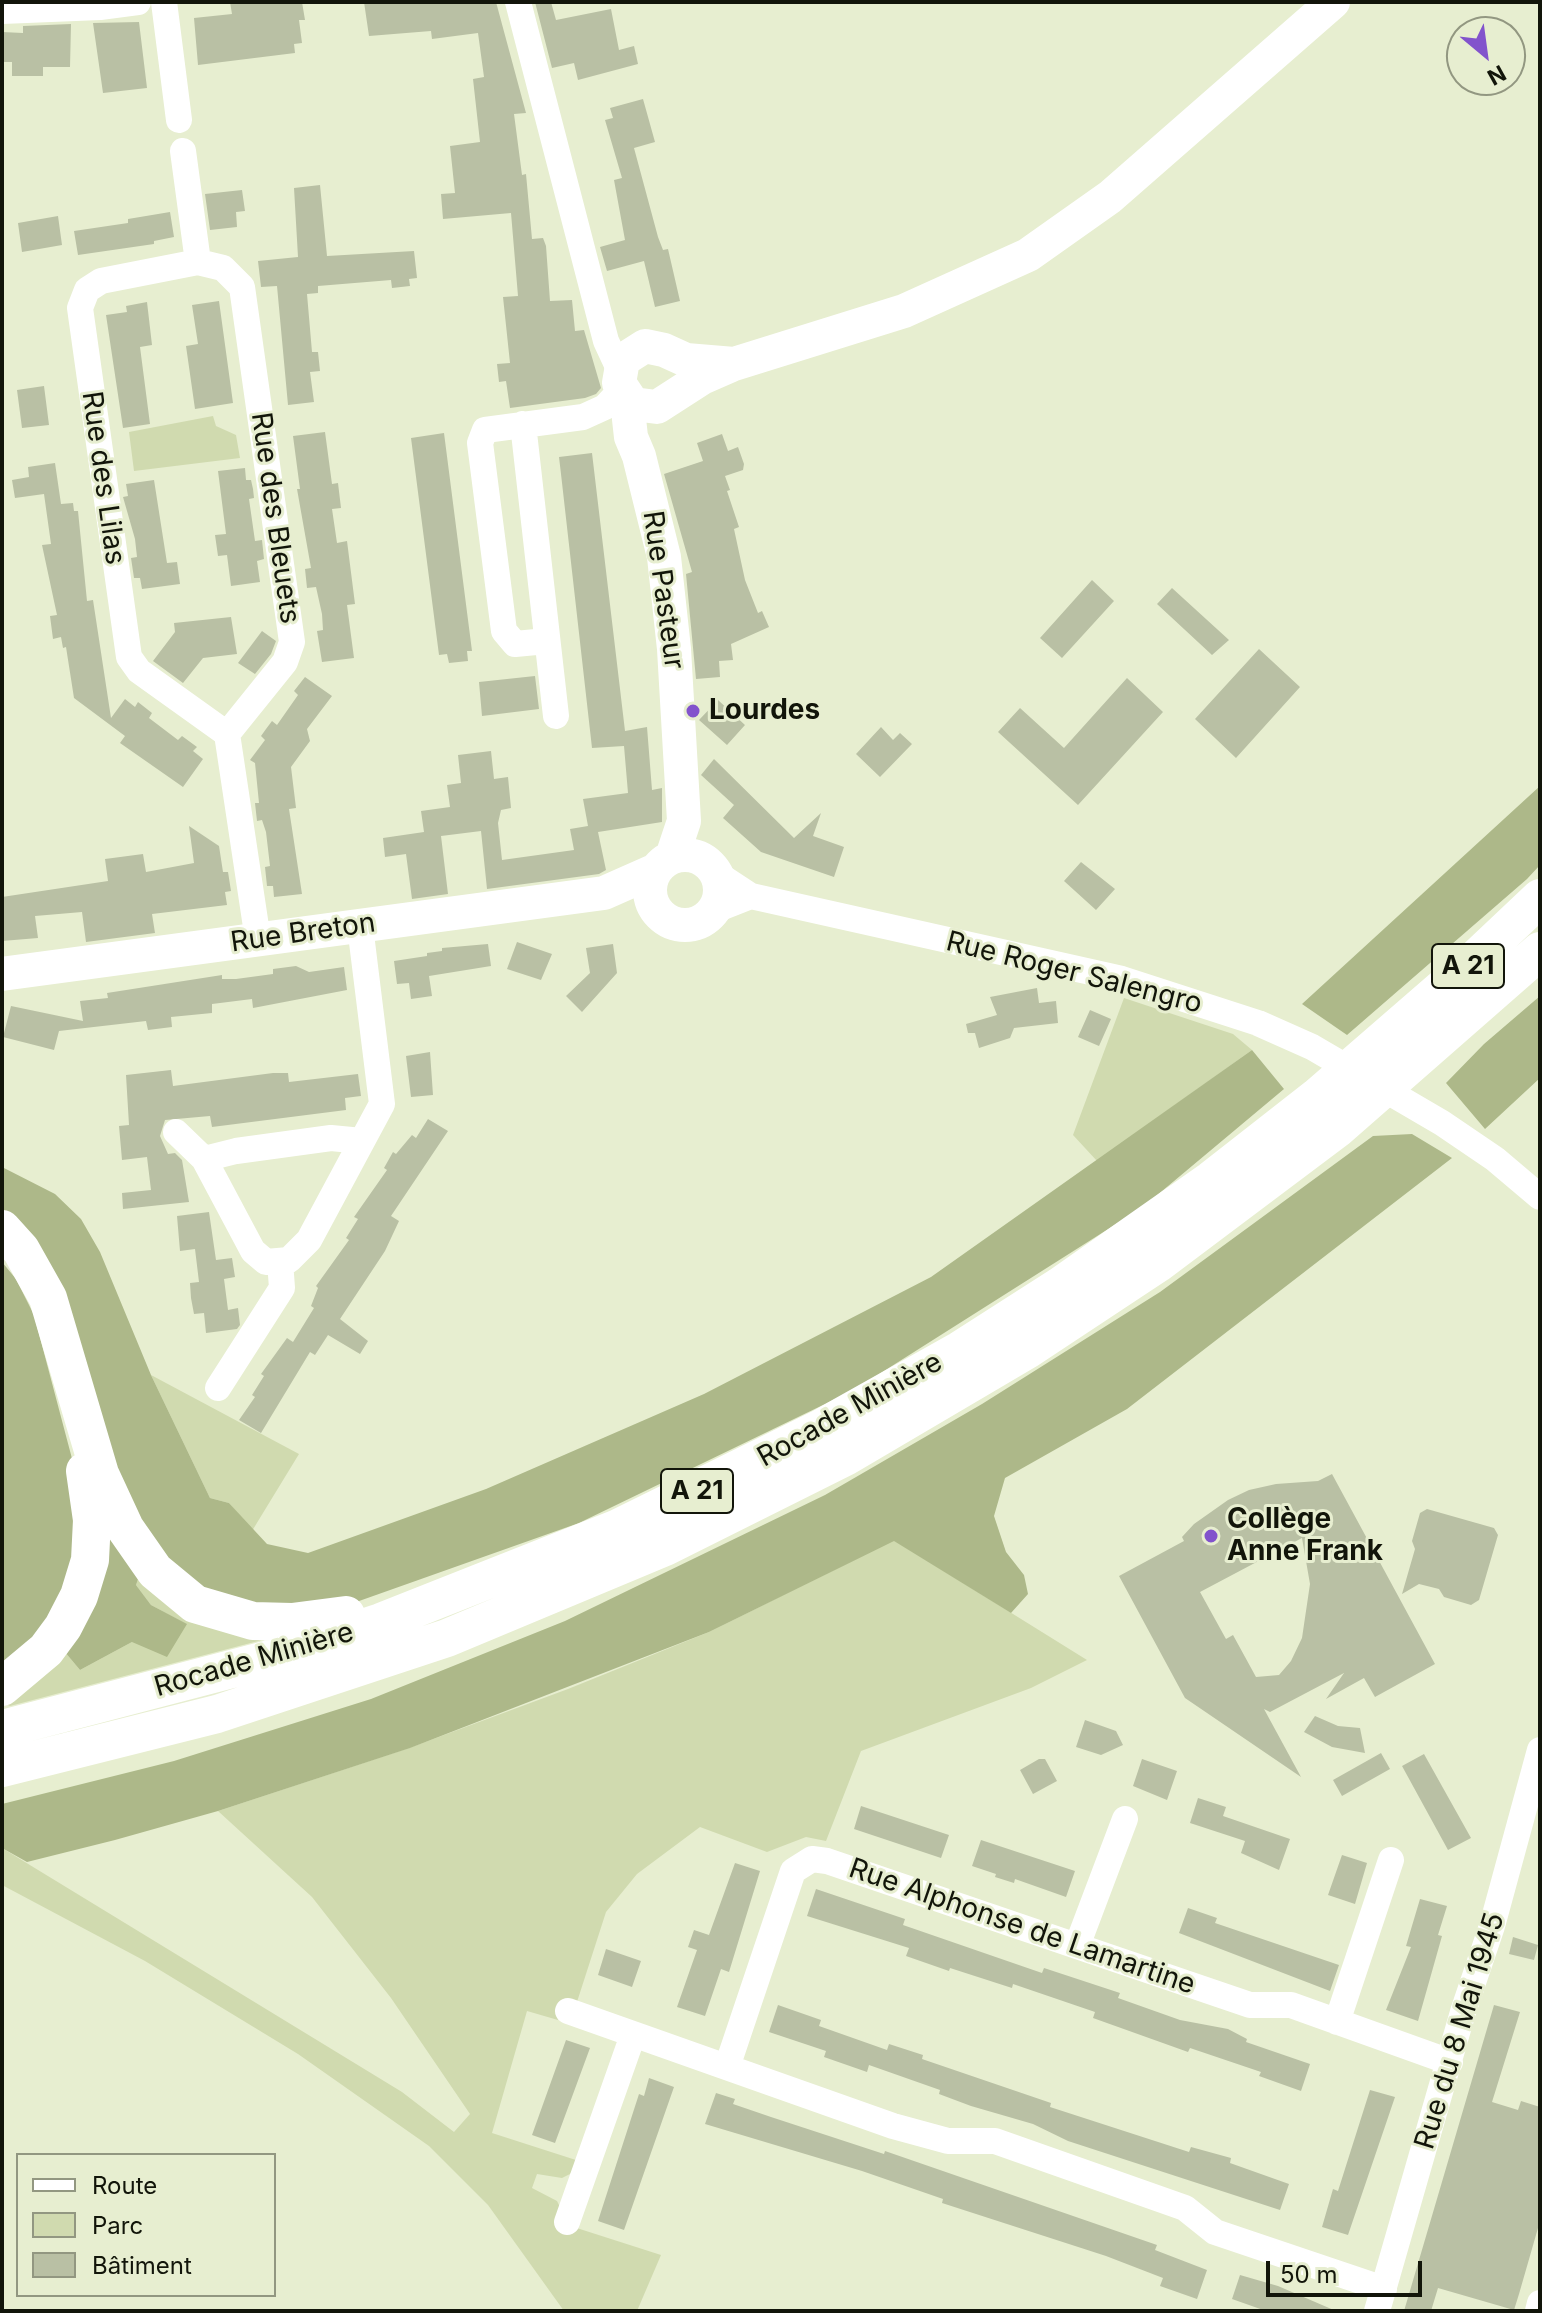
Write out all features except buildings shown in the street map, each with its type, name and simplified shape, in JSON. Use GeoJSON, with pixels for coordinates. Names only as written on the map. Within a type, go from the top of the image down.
{"type":"FeatureCollection","features":[{"type":"Feature","properties":{"kind":"highway","name":"Rocade Minière"},"geometry":{"type":"LineString","coordinates":[[2,1729],[266,1660],[381,1622],[511,1573],[706,1487],[960,1350],[1174,1206],[1317,1097],[1540,898]]}},
{"type":"Feature","properties":{"kind":"highway","name":"Rocade Minière"},"geometry":{"type":"LineString","coordinates":[[2,1768],[217,1714],[383,1660],[515,1611],[722,1519],[871,1442],[1027,1350],[1157,1264],[1338,1128],[1425,1055],[1540,951]]}},
{"type":"Feature","properties":{"kind":"highway"},"geometry":{"type":"LineString","coordinates":[[2,1229],[21,1250],[48,1298],[100,1474],[125,1528],[155,1571],[195,1604],[253,1621],[292,1622],[343,1616],[440,1586],[511,1573]]}},
{"type":"Feature","properties":{"kind":"highway"},"geometry":{"type":"LineString","coordinates":[[2,1250],[25,1279],[47,1330],[89,1485],[92,1520],[90,1560],[63,1627],[46,1650],[2,1687]]}},
{"type":"Feature","properties":{"kind":"main road"},"geometry":{"type":"LineString","coordinates":[[643,392],[904,311],[1028,255],[1110,197],[1333,2]]}},
{"type":"Feature","properties":{"kind":"main road"},"geometry":{"type":"LineString","coordinates":[[635,447],[643,392],[629,354],[658,351],[734,364]]}},
{"type":"Feature","properties":{"kind":"main road"},"geometry":{"type":"LineString","coordinates":[[643,392],[680,374],[658,351]]}},
{"type":"Feature","properties":{"kind":"main road","name":"Rue Pasteur"},"geometry":{"type":"LineString","coordinates":[[635,447],[664,557],[687,865]]}},
{"type":"Feature","properties":{"kind":"main road"},"geometry":{"type":"LineString","coordinates":[[687,865],[719,899],[713,911],[704,920],[680,925],[658,914],[650,892],[687,865]]}},
{"type":"Feature","properties":{"kind":"main road","name":"Rue Breton"},"geometry":{"type":"LineString","coordinates":[[2,974],[604,893],[687,865]]}},
{"type":"Feature","properties":{"kind":"main road","name":"Rue Breton"},"geometry":{"type":"LineString","coordinates":[[604,893],[658,914]]}},
{"type":"Feature","properties":{"kind":"street"},"geometry":{"type":"LineString","coordinates":[[2,11],[138,2]]}},
{"type":"Feature","properties":{"kind":"street"},"geometry":{"type":"LineString","coordinates":[[164,2],[179,120]]}},
{"type":"Feature","properties":{"kind":"street"},"geometry":{"type":"LineString","coordinates":[[518,2],[606,341],[643,392],[583,417]]}},
{"type":"Feature","properties":{"kind":"street"},"geometry":{"type":"LineString","coordinates":[[183,151],[198,262]]}},
{"type":"Feature","properties":{"kind":"street","name":"Rue des Lilas"},"geometry":{"type":"LineString","coordinates":[[198,262],[101,281],[87,290],[80,308],[129,657],[139,671],[227,734]]}},
{"type":"Feature","properties":{"kind":"street","name":"Rue des Bleuets"},"geometry":{"type":"LineString","coordinates":[[198,262],[223,268],[242,287],[292,642],[285,662],[227,734]]}},
{"type":"Feature","properties":{"kind":"street"},"geometry":{"type":"LineString","coordinates":[[602,317],[624,337],[658,351]]}},
{"type":"Feature","properties":{"kind":"street"},"geometry":{"type":"LineString","coordinates":[[547,641],[515,644],[504,631],[480,443],[485,430],[583,417],[602,420],[635,447]]}},
{"type":"Feature","properties":{"kind":"street"},"geometry":{"type":"LineString","coordinates":[[523,424],[556,716]]}},
{"type":"Feature","properties":{"kind":"street"},"geometry":{"type":"LineString","coordinates":[[227,734],[258,940]]}},
{"type":"Feature","properties":{"kind":"street","name":"Rue Roger Salengro"},"geometry":{"type":"LineString","coordinates":[[687,865],[751,896],[1122,979],[1258,1023],[1312,1047],[1442,1123],[1540,1197]]}},
{"type":"Feature","properties":{"kind":"street"},"geometry":{"type":"LineString","coordinates":[[713,911],[751,896]]}},
{"type":"Feature","properties":{"kind":"street"},"geometry":{"type":"LineString","coordinates":[[176,1132],[204,1159],[253,1251],[266,1262],[289,1260],[309,1240],[382,1104],[360,926]]}},
{"type":"Feature","properties":{"kind":"street"},"geometry":{"type":"LineString","coordinates":[[204,1159],[236,1151],[331,1138],[362,1141]]}},
{"type":"Feature","properties":{"kind":"street"},"geometry":{"type":"LineString","coordinates":[[218,1388],[282,1288],[280,1261]]}},
{"type":"Feature","properties":{"kind":"street","name":"Rue du 8 Mai 1945"},"geometry":{"type":"LineString","coordinates":[[1380,2300],[1540,1750]]}},
{"type":"Feature","properties":{"kind":"street"},"geometry":{"type":"LineString","coordinates":[[1077,1946],[1125,1819]]}},
{"type":"Feature","properties":{"kind":"street","name":"Rue Alphonse de Lamartine"},"geometry":{"type":"LineString","coordinates":[[727,2067],[793,1871],[812,1859],[1250,2005],[1291,2005],[1450,2062]]}},
{"type":"Feature","properties":{"kind":"street"},"geometry":{"type":"LineString","coordinates":[[1337,2022],[1391,1860]]}},
{"type":"Feature","properties":{"kind":"street"},"geometry":{"type":"LineString","coordinates":[[568,2011],[907,2130],[948,2141],[995,2141],[1185,2208],[1215,2232],[1380,2300]]}},
{"type":"Feature","properties":{"kind":"street"},"geometry":{"type":"LineString","coordinates":[[567,2222],[633,2035]]}},
{"type":"Feature","properties":{"kind":"street"},"geometry":{"type":"LineString","coordinates":[[1538,2311],[1540,2303]]}},
{"type":"Feature","properties":{"kind":"green space"},"geometry":{"type":"Polygon","coordinates":[[[213,416],[216,426],[236,435],[240,458],[134,471],[129,432],[213,416]]]}},
{"type":"Feature","properties":{"kind":"green space"},"geometry":{"type":"Polygon","coordinates":[[[1540,786],[1540,865],[1527,879],[1347,1035],[1302,1004],[1540,786]]]}},
{"type":"Feature","properties":{"kind":"green space"},"geometry":{"type":"Polygon","coordinates":[[[1540,996],[1540,1078],[1485,1129],[1446,1083],[1484,1044],[1540,996]]]}},
{"type":"Feature","properties":{"kind":"green space"},"geometry":{"type":"Polygon","coordinates":[[[1124,998],[1233,1034],[1252,1050],[1097,1161],[1073,1135],[1124,998]]]}},
{"type":"Feature","properties":{"kind":"green space"},"geometry":{"type":"Polygon","coordinates":[[[1252,1050],[1284,1089],[1143,1207],[854,1390],[579,1523],[345,1606],[257,1614],[191,1593],[141,1536],[26,1232],[2,1208],[2,1167],[55,1194],[81,1219],[100,1252],[151,1375],[210,1498],[229,1503],[267,1544],[308,1553],[486,1489],[704,1394],[931,1277],[1252,1050]]]}},
{"type":"Feature","properties":{"kind":"green space"},"geometry":{"type":"Polygon","coordinates":[[[1412,1134],[1452,1158],[1127,1409],[1005,1478],[994,1516],[1006,1552],[1024,1575],[1028,1594],[1011,1613],[894,1541],[709,1632],[410,1748],[218,1811],[27,1862],[2,1848],[2,1804],[174,1761],[371,1699],[565,1621],[825,1495],[982,1404],[1160,1292],[1373,1136],[1412,1134]]]}},
{"type":"Feature","properties":{"kind":"green space"},"geometry":{"type":"Polygon","coordinates":[[[2,1262],[16,1279],[34,1315],[79,1485],[73,1594],[2,1670],[2,1262]]]}},
{"type":"Feature","properties":{"kind":"green space"},"geometry":{"type":"Polygon","coordinates":[[[151,1375],[299,1454],[252,1531],[229,1503],[210,1498],[151,1375]]]}},
{"type":"Feature","properties":{"kind":"green space"},"geometry":{"type":"Polygon","coordinates":[[[98,1522],[142,1568],[136,1585],[151,1605],[187,1624],[167,1657],[132,1642],[80,1670],[59,1645],[98,1522]]]}},
{"type":"Feature","properties":{"kind":"green space"},"geometry":{"type":"Polygon","coordinates":[[[894,1540],[1087,1660],[1031,1688],[861,1751],[826,1841],[806,1837],[767,1852],[700,1827],[637,1874],[606,1912],[576,2005],[564,2002],[558,2020],[527,2011],[492,2133],[579,2161],[570,2174],[562,2178],[537,2174],[532,2188],[557,2201],[561,2209],[558,2222],[661,2255],[637,2311],[564,2311],[488,2205],[429,2146],[298,2054],[145,1961],[2,1885],[2,1848],[402,2092],[454,2132],[470,2114],[391,1998],[312,1897],[218,1811],[409,1748],[568,1689],[709,1632],[894,1540]]]}},
{"type":"Feature","properties":{"kind":"green space"},"geometry":{"type":"Polygon","coordinates":[[[142,1568],[285,1634],[10,1706],[2,1702],[59,1645],[80,1670],[132,1642],[186,1624],[151,1605],[136,1585],[142,1568]]]}},
{"type":"Feature","properties":{"kind":"place","name":"Lourdes"},"geometry":{"type":"Point","coordinates":[693,711]}},
{"type":"Feature","properties":{"kind":"place","name":"Collège Anne Frank"},"geometry":{"type":"Point","coordinates":[1211,1536]}}]}
